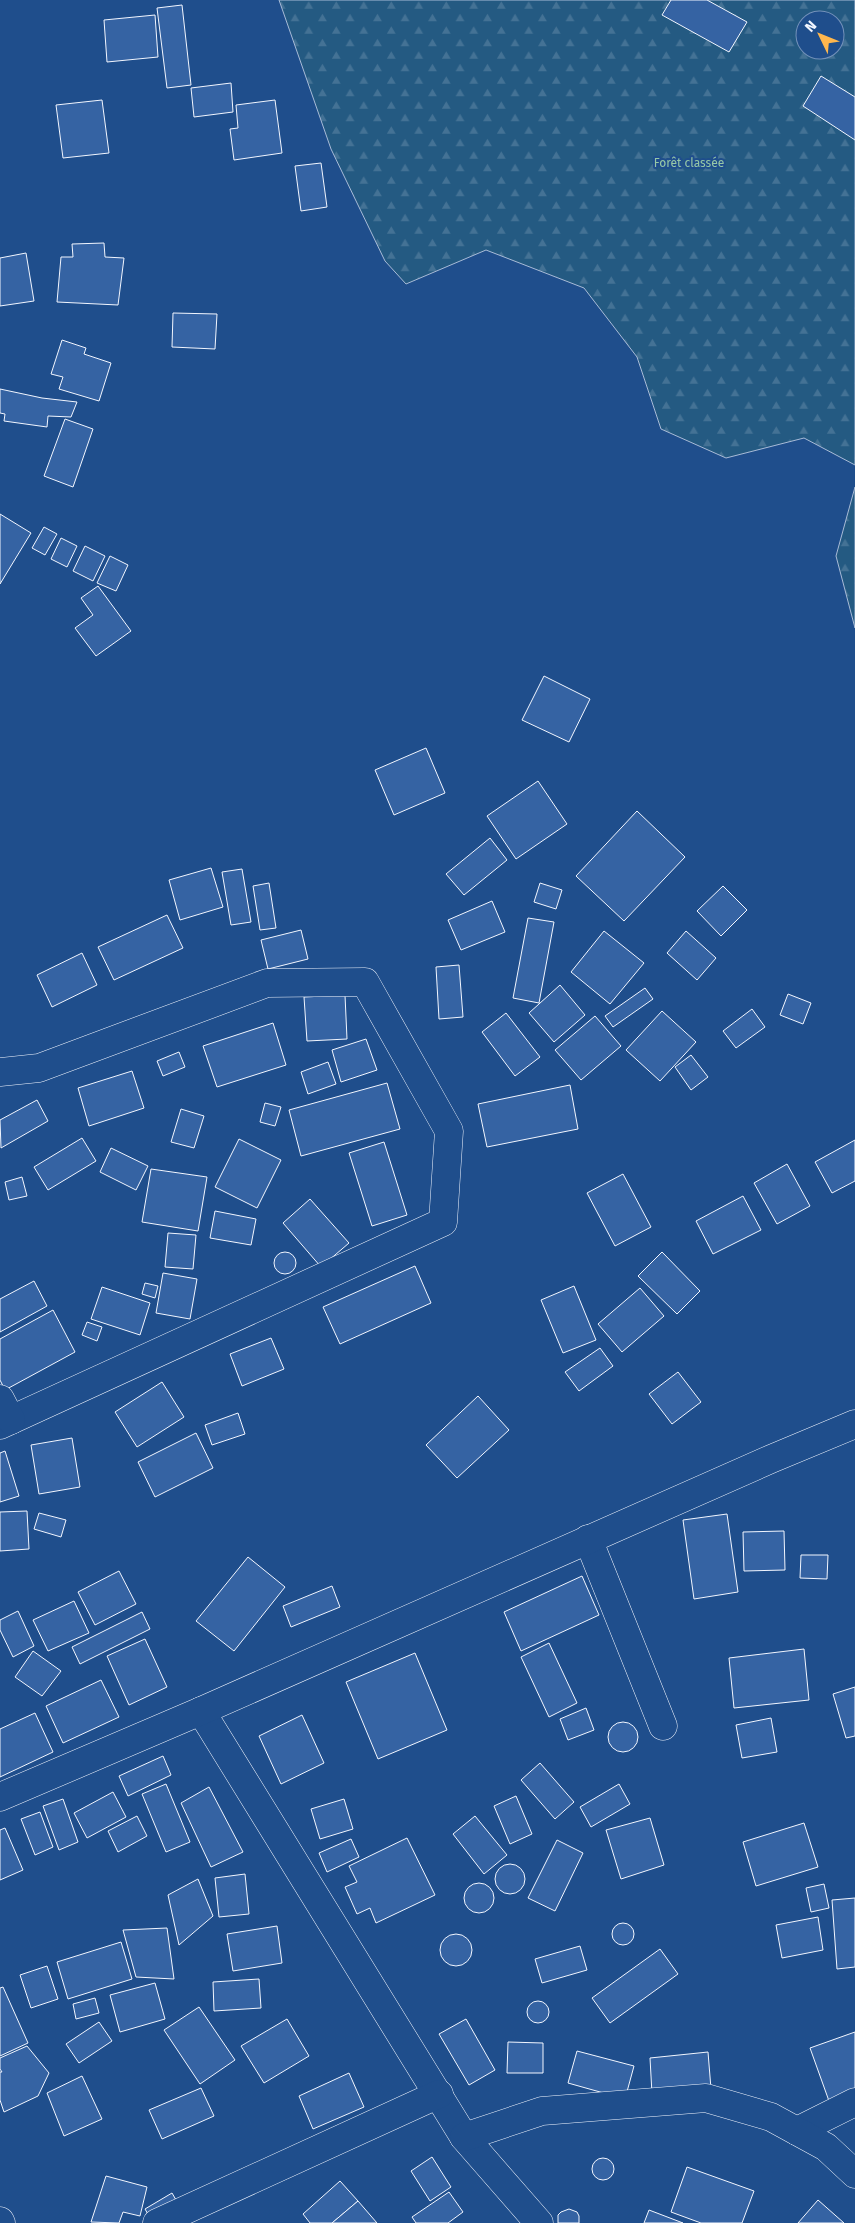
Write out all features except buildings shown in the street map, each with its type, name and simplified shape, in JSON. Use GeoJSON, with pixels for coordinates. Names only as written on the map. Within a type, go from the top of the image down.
{"type":"FeatureCollection","features":[{"type":"Feature","properties":{"kind":"street"},"geometry":{"type":"LineString","coordinates":[[0,1072],[39,1068],[267,983],[365,982],[449,1131],[443,1222],[4,1415]]}},
{"type":"Feature","properties":{"kind":"street"},"geometry":{"type":"LineString","coordinates":[[0,1797],[770,1458],[855,1424]]}},
{"type":"Feature","properties":{"kind":"street"},"geometry":{"type":"LineString","coordinates":[[588,1539],[663,1726]]}},
{"type":"Feature","properties":{"kind":"street"},"geometry":{"type":"LineString","coordinates":[[201,1710],[464,2137],[538,2223]]}},
{"type":"Feature","properties":{"kind":"street"},"geometry":{"type":"LineString","coordinates":[[157,2223],[439,2094]]}},
{"type":"Feature","properties":{"kind":"street"},"geometry":{"type":"LineString","coordinates":[[464,2137],[542,2111],[706,2098],[771,2117],[826,2146],[855,2174]]}},
{"type":"Feature","properties":{"kind":"street"},"geometry":{"type":"LineString","coordinates":[[797,2131],[855,2102]]}},
{"type":"Feature","properties":{"kind":"green space","name":"Forêt classée"},"geometry":{"type":"Polygon","coordinates":[[[279,0],[855,0],[855,465],[804,438],[726,458],[661,429],[637,357],[584,288],[486,250],[406,284],[385,261],[331,149],[279,0]]]}},
{"type":"Feature","properties":{"kind":"green space"},"geometry":{"type":"Polygon","coordinates":[[[855,487],[855,628],[836,556],[855,487]]]}}]}
